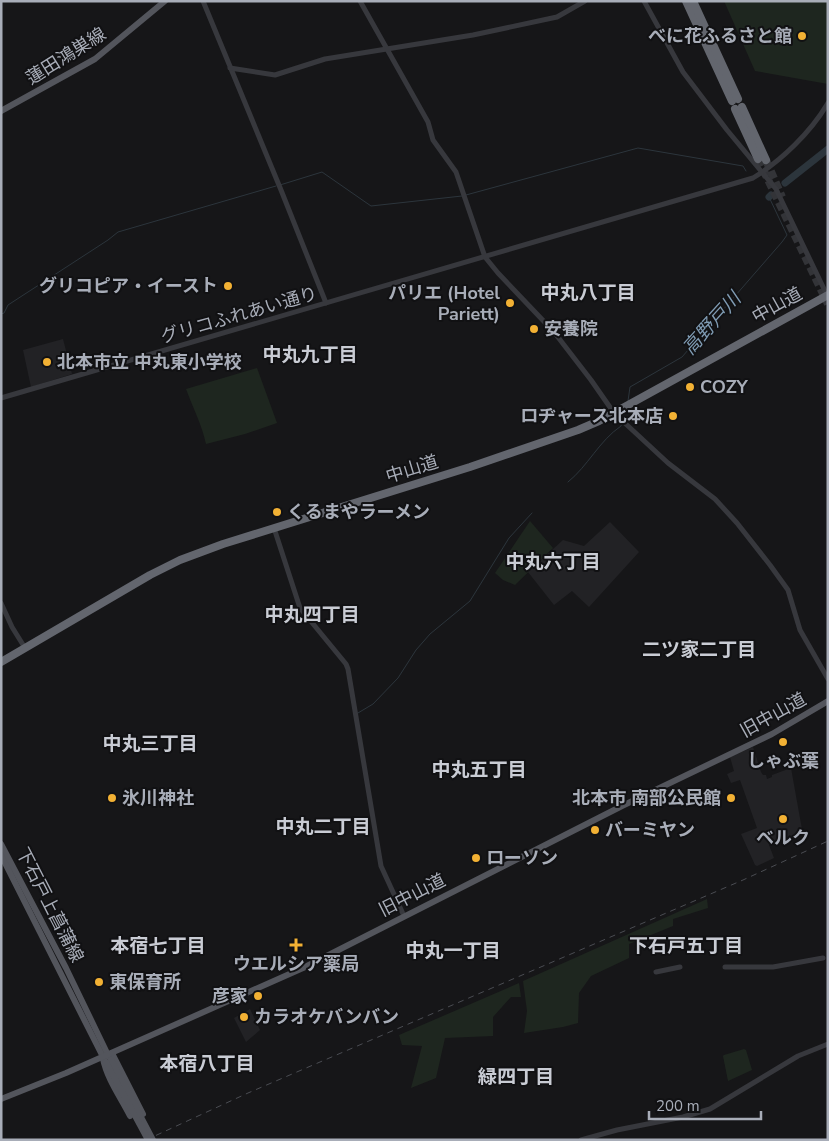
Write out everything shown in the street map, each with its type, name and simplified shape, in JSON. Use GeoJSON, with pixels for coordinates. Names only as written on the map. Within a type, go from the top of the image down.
{"type":"FeatureCollection","features":[{"type":"Feature","properties":{"kind":"highway"},"geometry":{"type":"LineString","coordinates":[[685,1],[737,104]]}},
{"type":"Feature","properties":{"kind":"highway"},"geometry":{"type":"LineString","coordinates":[[695,1],[737,104],[762,159]]}},
{"type":"Feature","properties":{"kind":"highway","name":"中山道"},"geometry":{"type":"LineString","coordinates":[[1,657],[164,568],[223,544],[536,446],[585,427],[827,294]]}},
{"type":"Feature","properties":{"kind":"highway","name":"中山道"},"geometry":{"type":"LineString","coordinates":[[1,662],[23,645],[161,564],[211,543],[549,437],[613,411]]}},
{"type":"Feature","properties":{"kind":"main road","name":"蓮田鴻巣線"},"geometry":{"type":"LineString","coordinates":[[1,111],[94,60],[165,1]]}},
{"type":"Feature","properties":{"kind":"main road","name":"旧中山道"},"geometry":{"type":"LineString","coordinates":[[1,1099],[108,1057],[303,968],[648,793],[772,734],[828,702]]}},
{"type":"Feature","properties":{"kind":"main road","name":"下石戸上菖蒲線"},"geometry":{"type":"LineString","coordinates":[[1,844],[68,973],[108,1057]]}},
{"type":"Feature","properties":{"kind":"main road","name":"下石戸上菖蒲線"},"geometry":{"type":"LineString","coordinates":[[1,855],[108,1057]]}},
{"type":"Feature","properties":{"kind":"main road"},"geometry":{"type":"LineString","coordinates":[[108,1057],[143,1114]]}},
{"type":"Feature","properties":{"kind":"main road"},"geometry":{"type":"LineString","coordinates":[[108,1057],[105,1067],[130,1116]]}},
{"type":"Feature","properties":{"kind":"main road"},"geometry":{"type":"LineString","coordinates":[[108,1057],[148,1140]]}},
{"type":"Feature","properties":{"kind":"main road"},"geometry":{"type":"LineString","coordinates":[[108,1057],[153,1140]]}},
{"type":"Feature","properties":{"kind":"street"},"geometry":{"type":"LineString","coordinates":[[203,1],[326,304]]}},
{"type":"Feature","properties":{"kind":"street"},"geometry":{"type":"LineString","coordinates":[[360,1],[428,122],[433,140],[456,172],[486,257],[554,332],[613,411],[668,463],[715,499],[737,524],[788,590],[800,630],[828,678]]}},
{"type":"Feature","properties":{"kind":"street"},"geometry":{"type":"LineString","coordinates":[[230,68],[275,75],[326,59],[473,35],[558,17],[585,1]]}},
{"type":"Feature","properties":{"kind":"street"},"geometry":{"type":"LineString","coordinates":[[644,1],[683,72],[727,130],[776,189],[827,294]]}},
{"type":"Feature","properties":{"kind":"street","name":"グリコふれあい通り"},"geometry":{"type":"LineString","coordinates":[[1,398],[753,178],[781,157],[817,121],[828,103]]}},
{"type":"Feature","properties":{"kind":"street"},"geometry":{"type":"LineString","coordinates":[[274,528],[300,608],[346,664],[348,669],[381,866],[404,916]]}},
{"type":"Feature","properties":{"kind":"street"},"geometry":{"type":"LineString","coordinates":[[1,603],[23,645]]}},
{"type":"Feature","properties":{"kind":"street"},"geometry":{"type":"LineString","coordinates":[[725,967],[773,967],[823,958]]}},
{"type":"Feature","properties":{"kind":"street"},"geometry":{"type":"LineString","coordinates":[[656,972],[680,967]]}},
{"type":"Feature","properties":{"kind":"street"},"geometry":{"type":"LineString","coordinates":[[581,1140],[710,1109],[798,1056],[828,1044]]}},
{"type":"Feature","properties":{"kind":"shaded area"},"geometry":{"type":"Polygon","coordinates":[[[724,1],[828,1],[828,84],[755,71],[724,1]]]}},
{"type":"Feature","properties":{"kind":"shaded area","name":"北本市立 中丸東小学校"},"geometry":{"type":"Polygon","coordinates":[[[63,339],[72,374],[31,387],[23,350],[63,339]]]}},
{"type":"Feature","properties":{"kind":"shaded area"},"geometry":{"type":"Polygon","coordinates":[[[257,368],[277,423],[206,444],[200,423],[186,389],[257,368]]]}},
{"type":"Feature","properties":{"kind":"shaded area"},"geometry":{"type":"Polygon","coordinates":[[[530,521],[553,548],[515,585],[503,580],[495,573],[530,521]]]}},
{"type":"Feature","properties":{"kind":"shaded area"},"geometry":{"type":"Polygon","coordinates":[[[610,522],[639,552],[589,607],[572,591],[554,605],[528,572],[563,540],[584,546],[610,522]]]}},
{"type":"Feature","properties":{"kind":"shaded area"},"geometry":{"type":"Polygon","coordinates":[[[753,747],[761,772],[763,775],[766,775],[767,779],[772,777],[772,775],[791,768],[803,835],[769,845],[774,858],[757,866],[741,834],[757,828],[740,780],[731,783],[727,774],[734,771],[730,757],[753,747]]]}},
{"type":"Feature","properties":{"kind":"shaded area"},"geometry":{"type":"Polygon","coordinates":[[[707,899],[708,908],[673,919],[673,926],[629,944],[629,958],[591,976],[579,993],[578,1023],[524,1033],[527,1011],[523,981],[707,899]]]}},
{"type":"Feature","properties":{"kind":"shaded area"},"geometry":{"type":"Polygon","coordinates":[[[519,983],[521,997],[511,997],[493,1017],[493,1036],[445,1038],[436,1078],[411,1088],[422,1046],[402,1045],[399,1035],[519,983]]]}},
{"type":"Feature","properties":{"kind":"shaded area"},"geometry":{"type":"Polygon","coordinates":[[[250,1009],[260,1030],[246,1042],[234,1018],[250,1009]]]}},
{"type":"Feature","properties":{"kind":"shaded area"},"geometry":{"type":"Polygon","coordinates":[[[746,1050],[752,1070],[728,1081],[723,1056],[746,1050]]]}},
{"type":"Feature","properties":{"kind":"waterway"},"geometry":{"type":"LineString","coordinates":[[466,195],[638,148],[743,166],[746,171]]}},
{"type":"Feature","properties":{"kind":"waterway","name":"高野戸川"},"geometry":{"type":"LineString","coordinates":[[785,183],[828,149]]}},
{"type":"Feature","properties":{"kind":"waterway"},"geometry":{"type":"LineString","coordinates":[[280,185],[322,172],[371,206],[462,196]]}},
{"type":"Feature","properties":{"kind":"waterway"},"geometry":{"type":"LineString","coordinates":[[1,314],[4,313],[8,305],[118,232],[276,186]]}},
{"type":"Feature","properties":{"kind":"waterway","name":"高野戸川"},"geometry":{"type":"LineString","coordinates":[[628,401],[630,387],[682,357],[787,235],[769,197]]}},
{"type":"Feature","properties":{"kind":"waterway","name":"高野戸川"},"geometry":{"type":"LineString","coordinates":[[623,418],[625,410]]}},
{"type":"Feature","properties":{"kind":"waterway","name":"高野戸川"},"geometry":{"type":"LineString","coordinates":[[568,482],[582,469],[606,439],[621,426],[622,422]]}},
{"type":"Feature","properties":{"kind":"waterway"},"geometry":{"type":"LineString","coordinates":[[358,713],[373,704],[398,678],[416,650],[430,634],[470,601],[509,538],[532,513]]}},
{"type":"Feature","properties":{"kind":"tunnel"},"geometry":{"type":"LineString","coordinates":[[758,159],[828,304]]}},
{"type":"Feature","properties":{"kind":"tunnel"},"geometry":{"type":"LineString","coordinates":[[766,160],[782,197]]}},
{"type":"Feature","properties":{"kind":"railway"},"geometry":{"type":"LineString","coordinates":[[146,1140],[248,1093],[743,880],[828,841]]}},
{"type":"Feature","properties":{"kind":"place","name":"べに花ふるさと館"},"geometry":{"type":"Point","coordinates":[802,36]}},
{"type":"Feature","properties":{"kind":"place","name":"グリコピア・イースト"},"geometry":{"type":"Point","coordinates":[228,286]}},
{"type":"Feature","properties":{"kind":"place","name":"パリエ (Hotel Pariett)"},"geometry":{"type":"Point","coordinates":[510,303]}},
{"type":"Feature","properties":{"kind":"place","name":"安養院"},"geometry":{"type":"Point","coordinates":[534,329]}},
{"type":"Feature","properties":{"kind":"place","name":"北本市立 中丸東小学校"},"geometry":{"type":"Point","coordinates":[47,362]}},
{"type":"Feature","properties":{"kind":"place","name":"COZY"},"geometry":{"type":"Point","coordinates":[690,387]}},
{"type":"Feature","properties":{"kind":"place","name":"ロヂャース北本店"},"geometry":{"type":"Point","coordinates":[673,416]}},
{"type":"Feature","properties":{"kind":"place","name":"くるまやラーメン"},"geometry":{"type":"Point","coordinates":[277,512]}},
{"type":"Feature","properties":{"kind":"place","name":"しゃぶ葉"},"geometry":{"type":"Point","coordinates":[783,742]}},
{"type":"Feature","properties":{"kind":"place","name":"氷川神社"},"geometry":{"type":"Point","coordinates":[112,798]}},
{"type":"Feature","properties":{"kind":"place","name":"北本市 南部公民館"},"geometry":{"type":"Point","coordinates":[731,798]}},
{"type":"Feature","properties":{"kind":"place","name":"ベルク"},"geometry":{"type":"Point","coordinates":[783,819]}},
{"type":"Feature","properties":{"kind":"place","name":"バーミヤン"},"geometry":{"type":"Point","coordinates":[595,830]}},
{"type":"Feature","properties":{"kind":"place","name":"ローソン"},"geometry":{"type":"Point","coordinates":[476,858]}},
{"type":"Feature","properties":{"kind":"place","name":"ウエルシア薬局"},"geometry":{"type":"Point","coordinates":[296,945]}},
{"type":"Feature","properties":{"kind":"place","name":"東保育所"},"geometry":{"type":"Point","coordinates":[99,982]}},
{"type":"Feature","properties":{"kind":"place","name":"彦家"},"geometry":{"type":"Point","coordinates":[258,996]}},
{"type":"Feature","properties":{"kind":"place","name":"カラオケバンバン"},"geometry":{"type":"Point","coordinates":[244,1017]}},
{"type":"Feature","properties":{"kind":"district","name":"中丸八丁目"},"geometry":{"type":"Point","coordinates":[588,292]}},
{"type":"Feature","properties":{"kind":"district","name":"中丸九丁目"},"geometry":{"type":"Point","coordinates":[310,354]}},
{"type":"Feature","properties":{"kind":"district","name":"中丸六丁目"},"geometry":{"type":"Point","coordinates":[553,561]}},
{"type":"Feature","properties":{"kind":"district","name":"中丸四丁目"},"geometry":{"type":"Point","coordinates":[312,614]}},
{"type":"Feature","properties":{"kind":"district","name":"二ツ家二丁目"},"geometry":{"type":"Point","coordinates":[699,649]}},
{"type":"Feature","properties":{"kind":"district","name":"中丸三丁目"},"geometry":{"type":"Point","coordinates":[150,743]}},
{"type":"Feature","properties":{"kind":"district","name":"中丸五丁目"},"geometry":{"type":"Point","coordinates":[479,769]}},
{"type":"Feature","properties":{"kind":"district","name":"中丸二丁目"},"geometry":{"type":"Point","coordinates":[323,826]}},
{"type":"Feature","properties":{"kind":"district","name":"本宿七丁目"},"geometry":{"type":"Point","coordinates":[158,945]}},
{"type":"Feature","properties":{"kind":"district","name":"下石戸五丁目"},"geometry":{"type":"Point","coordinates":[686,945]}},
{"type":"Feature","properties":{"kind":"district","name":"中丸一丁目"},"geometry":{"type":"Point","coordinates":[453,950]}},
{"type":"Feature","properties":{"kind":"district","name":"本宿八丁目"},"geometry":{"type":"Point","coordinates":[207,1063]}},
{"type":"Feature","properties":{"kind":"district","name":"緑四丁目"},"geometry":{"type":"Point","coordinates":[516,1076]}}]}
